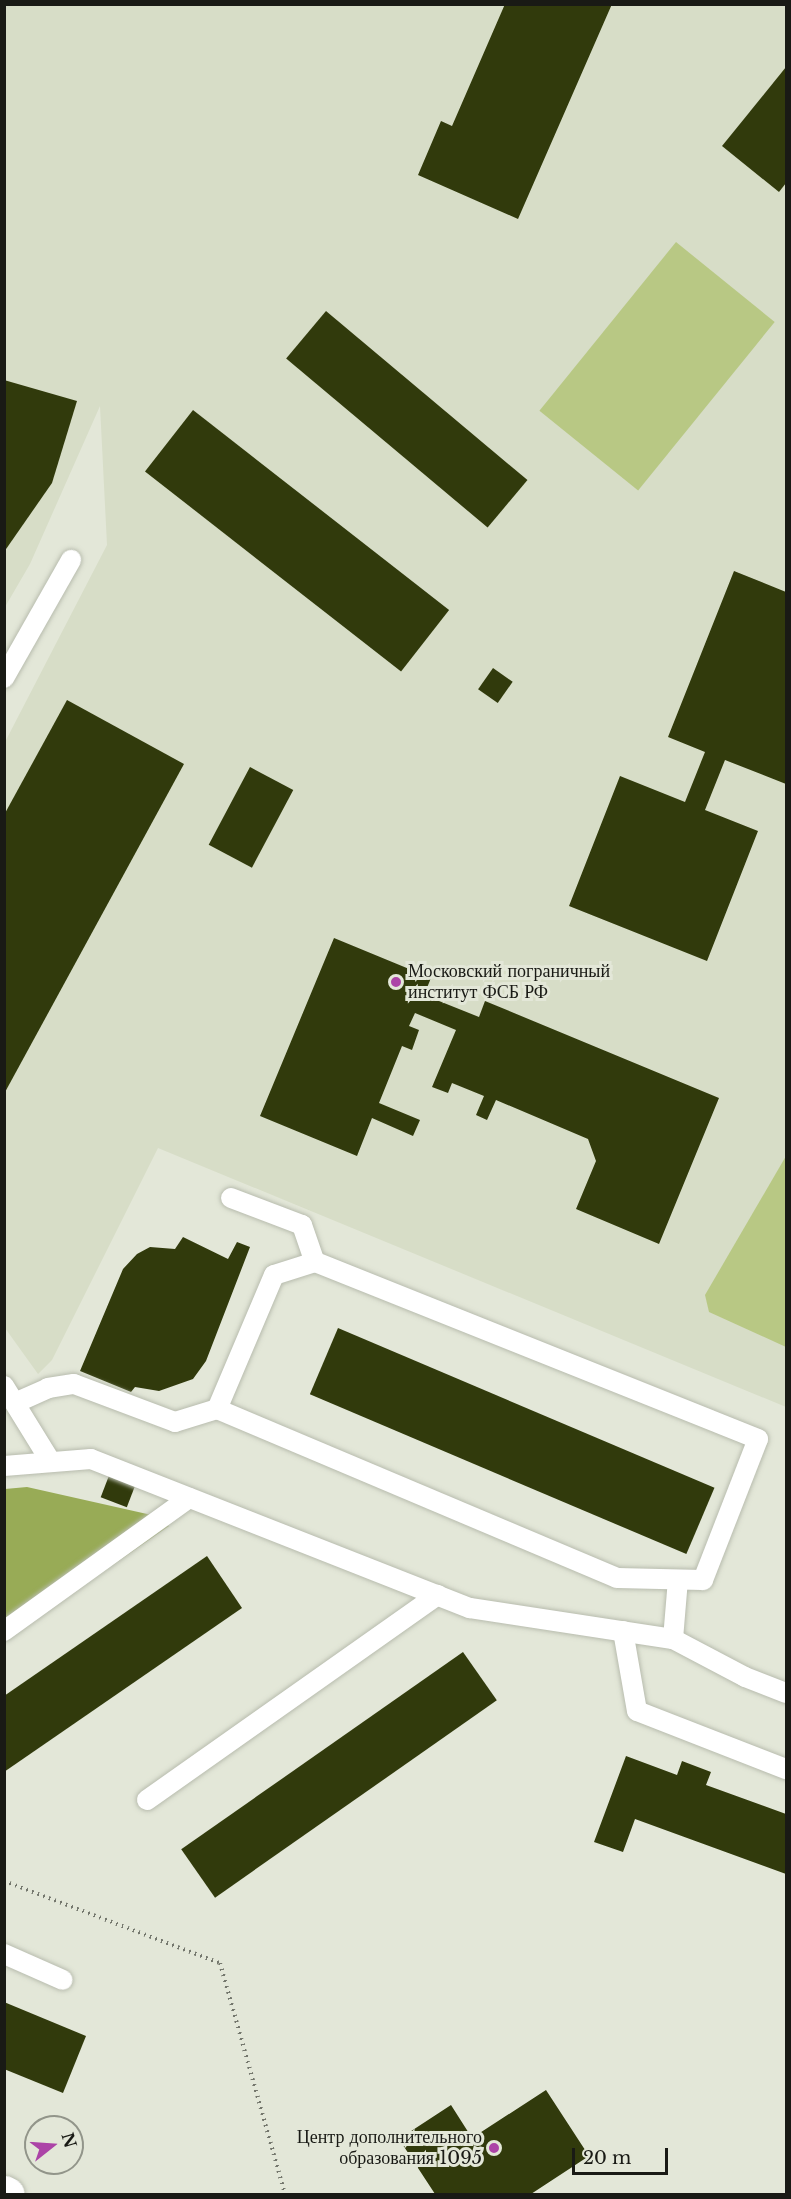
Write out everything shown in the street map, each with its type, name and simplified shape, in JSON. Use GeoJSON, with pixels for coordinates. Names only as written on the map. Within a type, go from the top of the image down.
{"type":"FeatureCollection","features":[{"type":"Feature","properties":{"kind":"lane"},"geometry":{"type":"LineString","coordinates":[[4,678],[71,560]]}},
{"type":"Feature","properties":{"kind":"lane"},"geometry":{"type":"LineString","coordinates":[[231,1198],[302,1225],[315,1262]]}},
{"type":"Feature","properties":{"kind":"lane"},"geometry":{"type":"LineString","coordinates":[[15,1403],[48,1388],[74,1384],[175,1422],[218,1409],[617,1578],[704,1580],[758,1439],[315,1262],[274,1275],[218,1409]]}},
{"type":"Feature","properties":{"kind":"lane"},"geometry":{"type":"LineString","coordinates":[[4,1386],[51,1462]]}},
{"type":"Feature","properties":{"kind":"lane"},"geometry":{"type":"LineString","coordinates":[[4,1466],[91,1459],[470,1608],[673,1639],[745,1677],[786,1693]]}},
{"type":"Feature","properties":{"kind":"lane"},"geometry":{"type":"LineString","coordinates":[[4,1631],[189,1498]]}},
{"type":"Feature","properties":{"kind":"lane"},"geometry":{"type":"LineString","coordinates":[[673,1639],[678,1580]]}},
{"type":"Feature","properties":{"kind":"lane"},"geometry":{"type":"LineString","coordinates":[[147,1800],[438,1595]]}},
{"type":"Feature","properties":{"kind":"lane"},"geometry":{"type":"LineString","coordinates":[[623,1631],[637,1711],[786,1769]]}},
{"type":"Feature","properties":{"kind":"lane"},"geometry":{"type":"LineString","coordinates":[[4,1954],[63,1980]]}},
{"type":"Feature","properties":{"kind":"path"},"geometry":{"type":"LineString","coordinates":[[4,1881],[220,1964],[285,2194]]}},
{"type":"Feature","properties":{"kind":"shaded area"},"geometry":{"type":"Polygon","coordinates":[[[5,5],[786,5],[786,1407],[158,1148],[52,1360],[38,1374],[5,1328],[5,742],[107,545],[100,406],[30,564],[5,607],[5,5]]]}},
{"type":"Feature","properties":{"kind":"green space"},"geometry":{"type":"Polygon","coordinates":[[[676,242],[775,322],[638,491],[539,411],[676,242]]]}},
{"type":"Feature","properties":{"kind":"green space"},"geometry":{"type":"Polygon","coordinates":[[[786,1156],[786,1347],[709,1312],[705,1295],[786,1156]]]}},
{"type":"Feature","properties":{"kind":"green space"},"geometry":{"type":"Polygon","coordinates":[[[27,1487],[156,1516],[169,1526],[5,1640],[5,1489],[27,1487]]]}},
{"type":"Feature","properties":{"kind":"building"},"geometry":{"type":"Polygon","coordinates":[[[505,4],[612,4],[518,219],[418,175],[441,121],[452,126],[505,4]]]}},
{"type":"Feature","properties":{"kind":"building"},"geometry":{"type":"Polygon","coordinates":[[[786,67],[786,183],[779,192],[722,146],[786,67]]]}},
{"type":"Feature","properties":{"kind":"building"},"geometry":{"type":"Polygon","coordinates":[[[326,311],[527,480],[488,528],[286,358],[326,311]]]}},
{"type":"Feature","properties":{"kind":"building"},"geometry":{"type":"Polygon","coordinates":[[[4,380],[77,401],[52,483],[4,552],[4,380]]]}},
{"type":"Feature","properties":{"kind":"building"},"geometry":{"type":"Polygon","coordinates":[[[193,410],[449,610],[401,672],[145,471],[193,410]]]}},
{"type":"Feature","properties":{"kind":"building"},"geometry":{"type":"Polygon","coordinates":[[[734,571],[786,592],[786,784],[725,760],[705,810],[758,831],[707,961],[569,906],[620,776],[685,802],[705,752],[668,737],[734,571]]]}},
{"type":"Feature","properties":{"kind":"building"},"geometry":{"type":"Polygon","coordinates":[[[493,668],[513,682],[498,703],[478,689],[493,668]]]}},
{"type":"Feature","properties":{"kind":"building"},"geometry":{"type":"Polygon","coordinates":[[[67,700],[184,764],[4,1094],[4,815],[67,700]]]}},
{"type":"Feature","properties":{"kind":"building"},"geometry":{"type":"Polygon","coordinates":[[[250,767],[293,790],[252,868],[209,845],[250,767]]]}},
{"type":"Feature","properties":{"kind":"building"},"geometry":{"type":"Polygon","coordinates":[[[334,938],[431,978],[424,995],[479,1017],[485,1001],[719,1098],[659,1244],[576,1209],[596,1161],[588,1139],[496,1100],[487,1120],[476,1115],[484,1096],[452,1083],[448,1093],[432,1087],[456,1030],[415,1013],[409,1026],[419,1030],[412,1050],[402,1046],[379,1103],[420,1120],[413,1136],[372,1118],[357,1156],[260,1116],[334,938]]]}},
{"type":"Feature","properties":{"kind":"building"},"geometry":{"type":"Polygon","coordinates":[[[183,1237],[228,1259],[237,1242],[250,1247],[206,1361],[193,1379],[159,1391],[135,1387],[131,1392],[80,1371],[123,1269],[137,1254],[150,1247],[175,1249],[183,1237]]]}},
{"type":"Feature","properties":{"kind":"building"},"geometry":{"type":"Polygon","coordinates":[[[338,1328],[714,1488],[686,1554],[310,1394],[338,1328]]]}},
{"type":"Feature","properties":{"kind":"building"},"geometry":{"type":"Polygon","coordinates":[[[110,1473],[136,1483],[127,1507],[101,1497],[110,1473]]]}},
{"type":"Feature","properties":{"kind":"building"},"geometry":{"type":"Polygon","coordinates":[[[207,1556],[242,1608],[4,1772],[4,1696],[207,1556]]]}},
{"type":"Feature","properties":{"kind":"building"},"geometry":{"type":"Polygon","coordinates":[[[463,1652],[497,1700],[215,1898],[181,1849],[463,1652]]]}},
{"type":"Feature","properties":{"kind":"building"},"geometry":{"type":"Polygon","coordinates":[[[626,1756],[677,1775],[682,1761],[711,1772],[706,1785],[786,1814],[786,1874],[635,1819],[623,1852],[594,1842],[626,1756]]]}},
{"type":"Feature","properties":{"kind":"building"},"geometry":{"type":"Polygon","coordinates":[[[4,2002],[86,2036],[63,2093],[4,2069],[4,2002]]]}},
{"type":"Feature","properties":{"kind":"building","name":"Центр дополнительного образования 1095"},"geometry":{"type":"Polygon","coordinates":[[[546,2090],[589,2156],[531,2194],[435,2194],[399,2139],[451,2105],[472,2138],[546,2090]]]}},
{"type":"Feature","properties":{"kind":"place","name":"Московский пограничный институт ФСБ РФ"},"geometry":{"type":"Point","coordinates":[396,982]}},
{"type":"Feature","properties":{"kind":"place","name":"Центр дополнительного образования 1095"},"geometry":{"type":"Point","coordinates":[494,2148]}}]}
